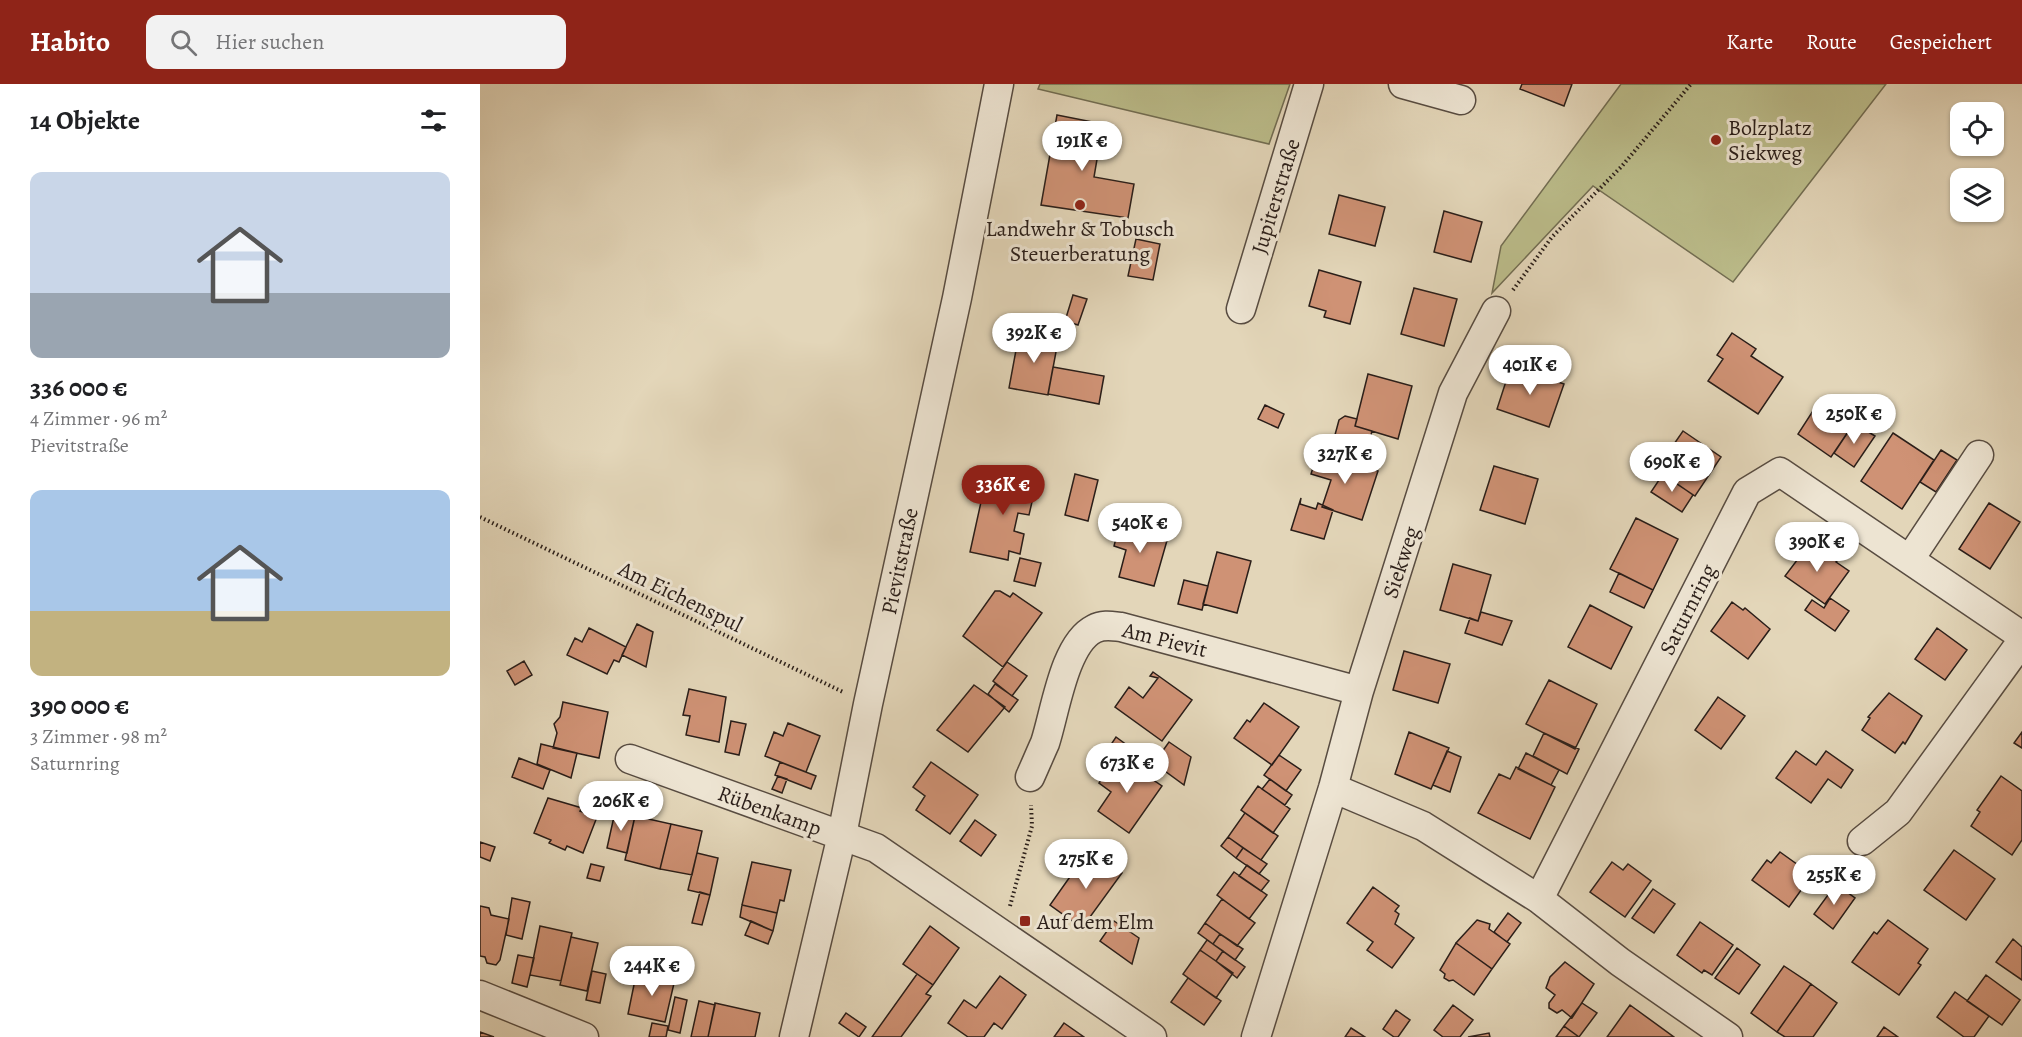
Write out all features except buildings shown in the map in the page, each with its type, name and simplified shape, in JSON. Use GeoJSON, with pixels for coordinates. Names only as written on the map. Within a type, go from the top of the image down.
{"type":"FeatureCollection","features":[{"type":"Feature","properties":{"kind":"street","name":"Pievitstraße"},"geometry":{"type":"LineString","coordinates":[[794,1037],[842,835],[868,704],[957,298],[999,84]]}},
{"type":"Feature","properties":{"kind":"street","name":"Jupiterstraße"},"geometry":{"type":"LineString","coordinates":[[1241,309],[1309,84]]}},
{"type":"Feature","properties":{"kind":"street"},"geometry":{"type":"LineString","coordinates":[[1403,84],[1461,99]]}},
{"type":"Feature","properties":{"kind":"street","name":"Siekweg"},"geometry":{"type":"LineString","coordinates":[[1256,1037],[1333,788],[1359,691],[1453,393],[1496,311]]}},
{"type":"Feature","properties":{"kind":"street"},"geometry":{"type":"LineString","coordinates":[[1910,559],[1979,455]]}},
{"type":"Feature","properties":{"kind":"street","name":"Saturnring"},"geometry":{"type":"LineString","coordinates":[[1539,899],[1747,492],[1780,472],[2022,636]]}},
{"type":"Feature","properties":{"kind":"street","name":"Am Pievit"},"geometry":{"type":"LineString","coordinates":[[1030,777],[1045,742],[1071,657],[1081,640],[1093,629],[1106,625],[1122,627],[1359,691]]}},
{"type":"Feature","properties":{"kind":"street"},"geometry":{"type":"LineString","coordinates":[[1862,841],[1899,812],[2022,641]]}},
{"type":"Feature","properties":{"kind":"street","name":"Rübenkamp"},"geometry":{"type":"LineString","coordinates":[[630,759],[842,835]]}},
{"type":"Feature","properties":{"kind":"street"},"geometry":{"type":"LineString","coordinates":[[1333,788],[1424,826],[1539,899],[1620,962],[1728,1037]]}},
{"type":"Feature","properties":{"kind":"street"},"geometry":{"type":"LineString","coordinates":[[842,835],[876,848],[1152,1037]]}},
{"type":"Feature","properties":{"kind":"street"},"geometry":{"type":"LineString","coordinates":[[480,995],[549,1030],[584,1037]]}},
{"type":"Feature","properties":{"kind":"path"},"geometry":{"type":"LineString","coordinates":[[1496,311],[1552,237],[1622,166],[1690,84]]}},
{"type":"Feature","properties":{"kind":"path","name":"Am Eichenspul"},"geometry":{"type":"LineString","coordinates":[[480,517],[868,704]]}},
{"type":"Feature","properties":{"kind":"path"},"geometry":{"type":"LineString","coordinates":[[1002,933],[1032,826],[1030,777]]}},
{"type":"Feature","properties":{"kind":"green space"},"geometry":{"type":"Polygon","coordinates":[[[1040,84],[1290,84],[1269,144],[1038,89],[1040,84]]]}},
{"type":"Feature","properties":{"kind":"green space"},"geometry":{"type":"Polygon","coordinates":[[[1621,84],[1886,84],[1733,282],[1593,186],[1492,293],[1501,246],[1621,84]]]}},
{"type":"Feature","properties":{"kind":"place","name":"Bolzplatz Siekweg"},"geometry":{"type":"Point","coordinates":[1716,140]}},
{"type":"Feature","properties":{"kind":"place","name":"Landwehr & Tobusch Steuerberatung"},"geometry":{"type":"Point","coordinates":[1080,205]}},
{"type":"Feature","properties":{"kind":"place","name":"Auf dem Elm"},"geometry":{"type":"Point","coordinates":[1025,921]}}]}
